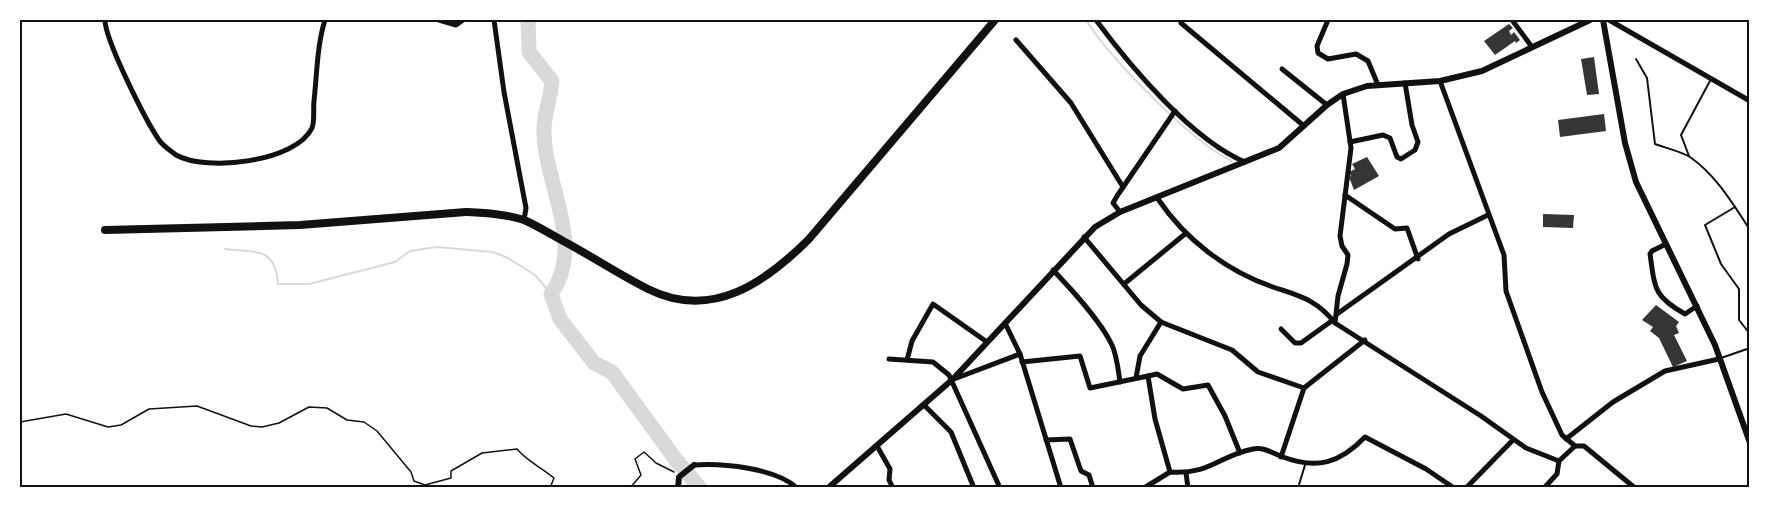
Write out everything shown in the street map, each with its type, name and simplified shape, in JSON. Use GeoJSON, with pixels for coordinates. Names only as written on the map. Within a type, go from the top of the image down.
{"type":"FeatureCollection","features":[{"type":"Feature","properties":{"kind":"main road"},"geometry":{"type":"LineString","coordinates":[[105,230],[300,225],[466,212],[524,220],[650,291],[686,301],[718,299],[754,286],[781,267],[809,239],[995,20]]}},
{"type":"Feature","properties":{"kind":"street"},"geometry":{"type":"LineString","coordinates":[[105,20],[109,42],[159,140],[178,156],[194,160],[237,162],[266,158],[285,151],[299,143],[312,128],[318,51],[326,20]]}},
{"type":"Feature","properties":{"kind":"street"},"geometry":{"type":"LineString","coordinates":[[439,20],[456,25],[463,20]]}},
{"type":"Feature","properties":{"kind":"street"},"geometry":{"type":"LineString","coordinates":[[494,20],[504,92],[526,208],[524,220]]}},
{"type":"Feature","properties":{"kind":"street"},"geometry":{"type":"LineString","coordinates":[[1096,20],[1175,112],[1212,144],[1247,163]]}},
{"type":"Feature","properties":{"kind":"street"},"geometry":{"type":"LineString","coordinates":[[1328,20],[1317,46],[1318,53],[1328,59],[1356,54],[1368,61],[1378,86]]}},
{"type":"Feature","properties":{"kind":"street"},"geometry":{"type":"LineString","coordinates":[[1512,20],[1532,47]]}},
{"type":"Feature","properties":{"kind":"street"},"geometry":{"type":"LineString","coordinates":[[828,488],[953,379],[1084,237],[1120,212],[1247,163],[1279,148],[1327,105],[1343,94],[1378,86],[1440,81],[1482,71],[1590,20]]}},
{"type":"Feature","properties":{"kind":"street"},"geometry":{"type":"LineString","coordinates":[[1603,20],[1625,143],[1636,182],[1697,306],[1749,443]]}},
{"type":"Feature","properties":{"kind":"street"},"geometry":{"type":"LineString","coordinates":[[1609,20],[1748,99]]}},
{"type":"Feature","properties":{"kind":"street"},"geometry":{"type":"LineString","coordinates":[[1181,23],[1304,126]]}},
{"type":"Feature","properties":{"kind":"street"},"geometry":{"type":"LineString","coordinates":[[1016,40],[1071,103],[1123,187]]}},
{"type":"Feature","properties":{"kind":"street"},"geometry":{"type":"LineString","coordinates":[[1282,69],[1327,105]]}},
{"type":"Feature","properties":{"kind":"street"},"geometry":{"type":"LineString","coordinates":[[1440,81],[1504,255],[1506,291],[1552,418],[1566,439],[1575,446],[1584,446],[1635,488]]}},
{"type":"Feature","properties":{"kind":"street"},"geometry":{"type":"LineString","coordinates":[[1350,142],[1383,135],[1390,138],[1397,157],[1401,159],[1415,150],[1418,142],[1412,125],[1405,83]]}},
{"type":"Feature","properties":{"kind":"street"},"geometry":{"type":"LineString","coordinates":[[1335,319],[1348,255],[1342,246],[1340,236],[1350,142],[1343,94]]}},
{"type":"Feature","properties":{"kind":"street"},"geometry":{"type":"LineString","coordinates":[[1120,212],[1113,204],[1175,112]]}},
{"type":"Feature","properties":{"kind":"street"},"geometry":{"type":"LineString","coordinates":[[1345,195],[1395,229],[1407,228],[1418,259]]}},
{"type":"Feature","properties":{"kind":"street"},"geometry":{"type":"LineString","coordinates":[[1158,198],[1185,234],[1217,258],[1273,287],[1296,292],[1482,416],[1513,440],[1558,461]]}},
{"type":"Feature","properties":{"kind":"street"},"geometry":{"type":"LineString","coordinates":[[1281,329],[1295,344],[1301,344],[1449,234],[1488,215]]}},
{"type":"Feature","properties":{"kind":"street"},"geometry":{"type":"LineString","coordinates":[[1124,284],[1185,234]]}},
{"type":"Feature","properties":{"kind":"street"},"geometry":{"type":"LineString","coordinates":[[1084,237],[1141,305],[1161,322],[1232,350],[1258,372],[1305,388]]}},
{"type":"Feature","properties":{"kind":"street"},"geometry":{"type":"LineString","coordinates":[[1666,244],[1650,255],[1655,289],[1666,304],[1685,314],[1697,306]]}},
{"type":"Feature","properties":{"kind":"street"},"geometry":{"type":"LineString","coordinates":[[1053,270],[1070,288],[1111,343],[1117,358],[1120,382]]}},
{"type":"Feature","properties":{"kind":"street"},"geometry":{"type":"LineString","coordinates":[[907,360],[912,341],[933,304],[987,342]]}},
{"type":"Feature","properties":{"kind":"street"},"geometry":{"type":"LineString","coordinates":[[1136,378],[1140,356],[1161,322]]}},
{"type":"Feature","properties":{"kind":"street"},"geometry":{"type":"LineString","coordinates":[[1005,323],[1020,354],[1061,488]]}},
{"type":"Feature","properties":{"kind":"street"},"geometry":{"type":"LineString","coordinates":[[1281,456],[1305,388],[1365,340]]}},
{"type":"Feature","properties":{"kind":"street"},"geometry":{"type":"LineString","coordinates":[[953,379],[1020,354]]}},
{"type":"Feature","properties":{"kind":"street"},"geometry":{"type":"LineString","coordinates":[[1022,362],[1080,356],[1090,388],[1157,374],[1183,389],[1208,385],[1225,416],[1240,453]]}},
{"type":"Feature","properties":{"kind":"street"},"geometry":{"type":"LineString","coordinates":[[1566,439],[1613,402],[1665,371],[1719,359]]}},
{"type":"Feature","properties":{"kind":"street"},"geometry":{"type":"LineString","coordinates":[[889,360],[933,362],[940,365],[953,379],[1000,488]]}},
{"type":"Feature","properties":{"kind":"street"},"geometry":{"type":"LineString","coordinates":[[1148,376],[1155,419],[1170,472]]}},
{"type":"Feature","properties":{"kind":"street"},"geometry":{"type":"LineString","coordinates":[[924,405],[951,432],[974,488]]}},
{"type":"Feature","properties":{"kind":"street"},"geometry":{"type":"LineString","coordinates":[[1144,488],[1170,472],[1202,471],[1240,453],[1263,448],[1305,465],[1336,460],[1353,450],[1365,437],[1426,469],[1454,488]]}},
{"type":"Feature","properties":{"kind":"street"},"geometry":{"type":"LineString","coordinates":[[1046,440],[1070,439],[1081,471],[1089,475],[1093,488]]}},
{"type":"Feature","properties":{"kind":"street"},"geometry":{"type":"LineString","coordinates":[[1466,488],[1513,440]]}},
{"type":"Feature","properties":{"kind":"street"},"geometry":{"type":"LineString","coordinates":[[877,446],[890,469],[889,480],[893,488]]}},
{"type":"Feature","properties":{"kind":"street"},"geometry":{"type":"LineString","coordinates":[[1544,488],[1557,474],[1558,461],[1575,446]]}},
{"type":"Feature","properties":{"kind":"street"},"geometry":{"type":"LineString","coordinates":[[678,488],[677,474],[694,465],[767,472],[789,480],[797,488]]}},
{"type":"Feature","properties":{"kind":"street"},"geometry":{"type":"LineString","coordinates":[[1186,473],[1188,488]]}},
{"type":"Feature","properties":{"kind":"lane"},"geometry":{"type":"LineString","coordinates":[[1636,58],[1647,78],[1655,144],[1689,157],[1703,169],[1735,207],[1749,230]]}},
{"type":"Feature","properties":{"kind":"lane"},"geometry":{"type":"LineString","coordinates":[[1689,157],[1681,135],[1711,79]]}},
{"type":"Feature","properties":{"kind":"lane"},"geometry":{"type":"LineString","coordinates":[[1735,207],[1705,225],[1721,264],[1739,289],[1740,320],[1749,334]]}},
{"type":"Feature","properties":{"kind":"lane"},"geometry":{"type":"LineString","coordinates":[[1719,359],[1749,348]]}},
{"type":"Feature","properties":{"kind":"lane"},"geometry":{"type":"LineString","coordinates":[[1298,488],[1305,465]]}},
{"type":"Feature","properties":{"kind":"path"},"geometry":{"type":"LineString","coordinates":[[20,422],[66,414],[108,427],[121,425],[148,409],[197,406],[251,426],[262,427],[279,423],[309,406],[327,408],[347,420],[364,422],[376,431],[411,472],[414,481],[425,485],[451,478],[451,471],[482,453],[517,449],[528,462],[540,466],[554,478],[550,488]]}},
{"type":"Feature","properties":{"kind":"path"},"geometry":{"type":"LineString","coordinates":[[630,488],[641,475],[635,459],[644,452],[656,463],[677,474]]}},
{"type":"Feature","properties":{"kind":"building"},"geometry":{"type":"Polygon","coordinates":[[[1509,24],[1513,28],[1509,31],[1511,35],[1514,32],[1520,40],[1495,55],[1484,41],[1509,24]]]}},
{"type":"Feature","properties":{"kind":"building"},"geometry":{"type":"Polygon","coordinates":[[[1594,57],[1599,94],[1587,95],[1581,59],[1594,57]]]}},
{"type":"Feature","properties":{"kind":"building"},"geometry":{"type":"Polygon","coordinates":[[[1604,114],[1606,131],[1560,137],[1558,120],[1604,114]]]}},
{"type":"Feature","properties":{"kind":"building"},"geometry":{"type":"Polygon","coordinates":[[[1367,157],[1379,176],[1354,190],[1349,177],[1351,176],[1349,172],[1355,169],[1352,164],[1367,157]]]}},
{"type":"Feature","properties":{"kind":"building"},"geometry":{"type":"Polygon","coordinates":[[[1543,214],[1574,215],[1573,228],[1543,227],[1543,214]]]}},
{"type":"Feature","properties":{"kind":"building"},"geometry":{"type":"Polygon","coordinates":[[[1656,305],[1679,322],[1676,326],[1679,333],[1674,335],[1687,361],[1673,367],[1659,338],[1650,331],[1653,327],[1642,320],[1656,305]]]}},
{"type":"Feature","properties":{"kind":"waterway"},"geometry":{"type":"LineString","coordinates":[[528,20],[529,52],[552,81],[544,127],[545,148],[564,233],[565,254],[561,274],[551,294],[560,319],[594,363],[612,372],[676,460],[700,488]]}},
{"type":"Feature","properties":{"kind":"waterway"},"geometry":{"type":"LineString","coordinates":[[1086,20],[1113,55],[1153,98],[1195,136],[1232,161]]}},
{"type":"Feature","properties":{"kind":"waterway"},"geometry":{"type":"LineString","coordinates":[[225,249],[255,252],[268,257],[273,263],[278,284],[309,284],[395,262],[410,251],[437,247],[493,252],[508,258],[535,275],[551,294]]}}]}
